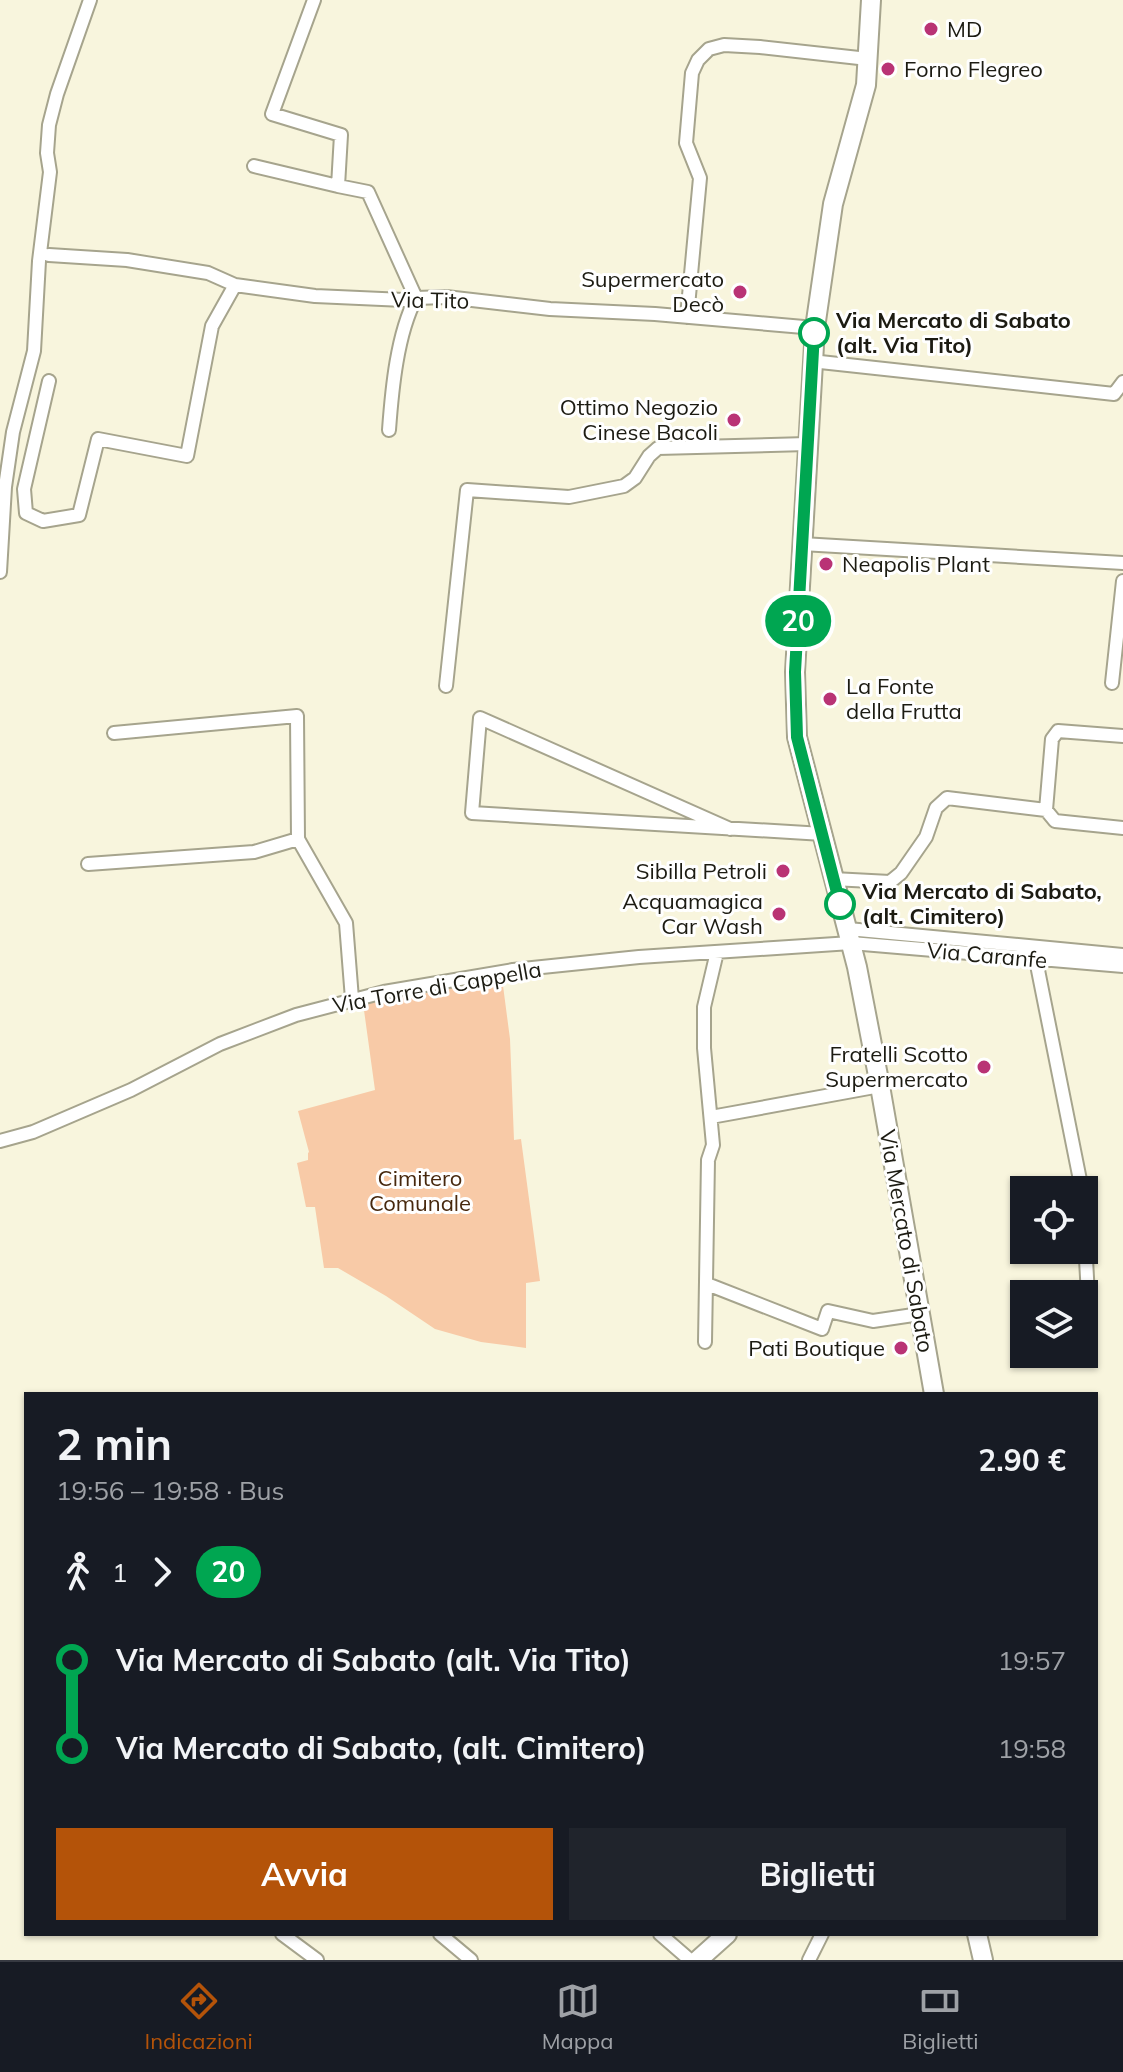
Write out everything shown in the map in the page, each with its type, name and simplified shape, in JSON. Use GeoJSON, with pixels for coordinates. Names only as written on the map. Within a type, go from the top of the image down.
{"type":"FeatureCollection","features":[{"type":"Feature","properties":{"kind":"street"},"geometry":{"type":"LineString","coordinates":[[0,572],[5,487],[13,432],[34,351],[39,261],[50,172],[47,153],[49,125],[90,0]]}},
{"type":"Feature","properties":{"kind":"street"},"geometry":{"type":"LineString","coordinates":[[314,0],[272,114],[341,135],[338,186]]}},
{"type":"Feature","properties":{"kind":"street","name":"Via Mercato di Sabato"},"geometry":{"type":"LineString","coordinates":[[871,0],[866,85],[833,204],[811,361],[795,672],[797,737],[849,936],[880,1086],[934,1392]]}},
{"type":"Feature","properties":{"kind":"street"},"geometry":{"type":"LineString","coordinates":[[687,317],[700,178],[686,143],[692,73],[698,60],[709,49],[724,45],[868,59]]}},
{"type":"Feature","properties":{"kind":"street"},"geometry":{"type":"LineString","coordinates":[[254,166],[368,192],[416,298],[407,315],[391,392],[389,430]]}},
{"type":"Feature","properties":{"kind":"street","name":"Via Tito"},"geometry":{"type":"LineString","coordinates":[[49,255],[127,260],[208,273],[235,285],[315,296],[404,300],[446,297],[550,309],[815,328]]}},
{"type":"Feature","properties":{"kind":"street"},"geometry":{"type":"LineString","coordinates":[[49,381],[24,489],[26,513],[43,521],[79,515],[98,439],[187,456],[212,326],[235,285]]}},
{"type":"Feature","properties":{"kind":"street"},"geometry":{"type":"LineString","coordinates":[[811,361],[1114,394],[1123,382]]}},
{"type":"Feature","properties":{"kind":"street"},"geometry":{"type":"LineString","coordinates":[[446,686],[467,490],[569,497],[624,486],[635,478],[658,448],[807,444]]}},
{"type":"Feature","properties":{"kind":"street"},"geometry":{"type":"LineString","coordinates":[[802,544],[1123,563]]}},
{"type":"Feature","properties":{"kind":"street"},"geometry":{"type":"LineString","coordinates":[[1112,683],[1123,581]]}},
{"type":"Feature","properties":{"kind":"street"},"geometry":{"type":"LineString","coordinates":[[114,733],[297,716],[298,839],[346,923],[352,999]]}},
{"type":"Feature","properties":{"kind":"street"},"geometry":{"type":"LineString","coordinates":[[730,829],[480,718],[472,813],[730,829],[823,834]]}},
{"type":"Feature","properties":{"kind":"street"},"geometry":{"type":"LineString","coordinates":[[1046,810],[1054,734],[1058,731],[1123,736]]}},
{"type":"Feature","properties":{"kind":"street"},"geometry":{"type":"LineString","coordinates":[[833,879],[890,882],[901,873],[926,837],[936,808],[947,798],[1046,810],[1055,821],[1123,828]]}},
{"type":"Feature","properties":{"kind":"street"},"geometry":{"type":"LineString","coordinates":[[88,864],[254,852],[298,839]]}},
{"type":"Feature","properties":{"kind":"street"},"geometry":{"type":"LineString","coordinates":[[849,936],[1123,955]]}},
{"type":"Feature","properties":{"kind":"street","name":"Via Torre di Cappella"},"geometry":{"type":"LineString","coordinates":[[0,1141],[33,1132],[131,1090],[220,1044],[296,1015],[352,999],[513,970],[717,952],[849,936]]}},
{"type":"Feature","properties":{"kind":"street","name":"Via Caranfe"},"geometry":{"type":"LineString","coordinates":[[849,936],[1036,960],[1123,966]]}},
{"type":"Feature","properties":{"kind":"street"},"geometry":{"type":"LineString","coordinates":[[705,1342],[708,1160],[713,1145],[704,1048],[704,1007],[717,952]]}},
{"type":"Feature","properties":{"kind":"street"},"geometry":{"type":"LineString","coordinates":[[1036,960],[1079,1176]]}},
{"type":"Feature","properties":{"kind":"street"},"geometry":{"type":"LineString","coordinates":[[711,1117],[880,1086]]}},
{"type":"Feature","properties":{"kind":"street"},"geometry":{"type":"LineString","coordinates":[[707,1284],[822,1329],[828,1311],[873,1321],[920,1314]]}},
{"type":"Feature","properties":{"kind":"street"},"geometry":{"type":"LineString","coordinates":[[285,1936],[317,1960]]}},
{"type":"Feature","properties":{"kind":"street"},"geometry":{"type":"LineString","coordinates":[[442,1936],[471,1960]]}},
{"type":"Feature","properties":{"kind":"street"},"geometry":{"type":"LineString","coordinates":[[662,1936],[690,1960]]}},
{"type":"Feature","properties":{"kind":"street"},"geometry":{"type":"LineString","coordinates":[[698,1960],[725,1936]]}},
{"type":"Feature","properties":{"kind":"street"},"geometry":{"type":"LineString","coordinates":[[809,1960],[821,1936]]}},
{"type":"Feature","properties":{"kind":"street"},"geometry":{"type":"LineString","coordinates":[[977,1936],[983,1960]]}},
{"type":"Feature","properties":{"kind":"green space","name":"Cimitero Comunale"},"geometry":{"type":"Polygon","coordinates":[[[502,978],[510,1039],[514,1140],[521,1139],[540,1281],[526,1283],[526,1348],[481,1342],[435,1329],[338,1268],[324,1268],[315,1207],[306,1207],[297,1163],[308,1160],[309,1152],[298,1111],[375,1090],[363,1003],[502,978]]]}},
{"type":"Feature","properties":{"kind":"bus line","name":"20"},"geometry":{"type":"LineString","coordinates":[[814,333],[795,672],[797,737],[840,904]]}},
{"type":"Feature","properties":{"kind":"place","name":"MD"},"geometry":{"type":"Point","coordinates":[931,29]}},
{"type":"Feature","properties":{"kind":"place","name":"Forno Flegreo"},"geometry":{"type":"Point","coordinates":[888,69]}},
{"type":"Feature","properties":{"kind":"place","name":"Supermercato Decò"},"geometry":{"type":"Point","coordinates":[740,292]}},
{"type":"Feature","properties":{"kind":"place","name":"Via Mercato di Sabato (alt. Via Tito)"},"geometry":{"type":"Point","coordinates":[814,333]}},
{"type":"Feature","properties":{"kind":"place","name":"Ottimo Negozio Cinese Bacoli"},"geometry":{"type":"Point","coordinates":[734,420]}},
{"type":"Feature","properties":{"kind":"place","name":"Neapolis Plant"},"geometry":{"type":"Point","coordinates":[826,564]}},
{"type":"Feature","properties":{"kind":"place","name":"La Fonte della Frutta"},"geometry":{"type":"Point","coordinates":[830,699]}},
{"type":"Feature","properties":{"kind":"place","name":"Sibilla Petroli"},"geometry":{"type":"Point","coordinates":[783,871]}},
{"type":"Feature","properties":{"kind":"place","name":"Via Mercato di Sabato, (alt. Cimitero)"},"geometry":{"type":"Point","coordinates":[840,904]}},
{"type":"Feature","properties":{"kind":"place","name":"Acquamagica Car Wash"},"geometry":{"type":"Point","coordinates":[779,914]}},
{"type":"Feature","properties":{"kind":"place","name":"Fratelli Scotto Supermercato"},"geometry":{"type":"Point","coordinates":[984,1067]}},
{"type":"Feature","properties":{"kind":"place","name":"Pati Boutique"},"geometry":{"type":"Point","coordinates":[901,1348]}}]}
